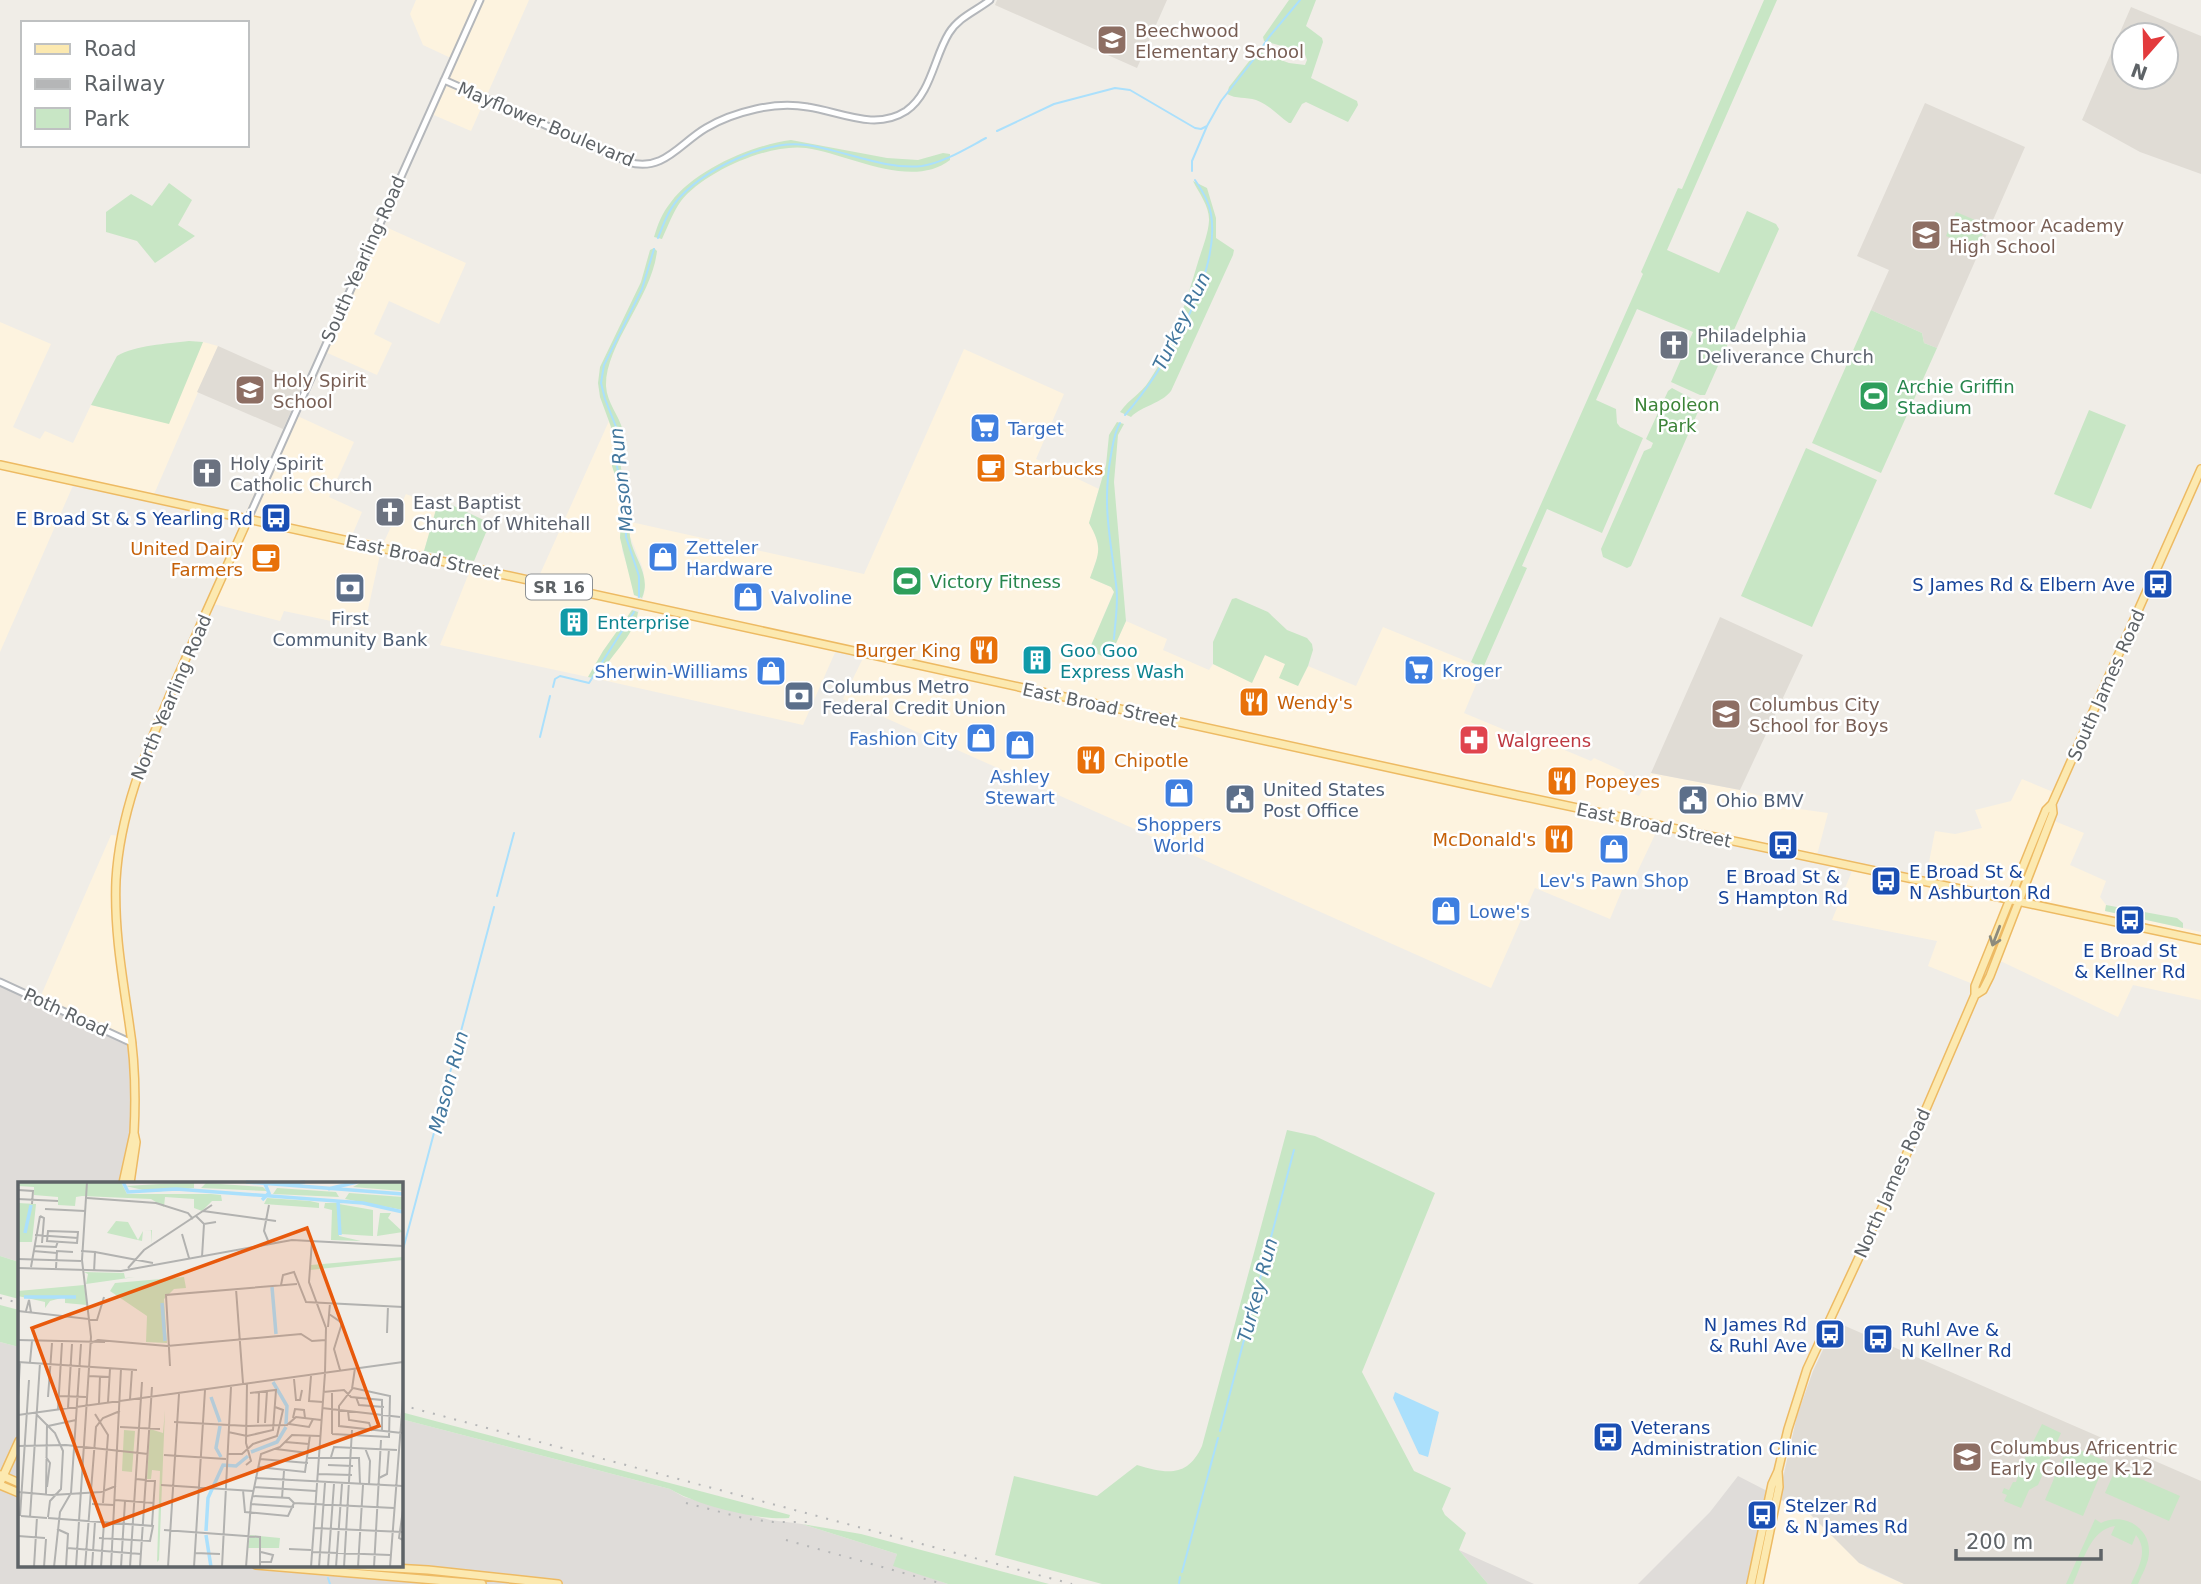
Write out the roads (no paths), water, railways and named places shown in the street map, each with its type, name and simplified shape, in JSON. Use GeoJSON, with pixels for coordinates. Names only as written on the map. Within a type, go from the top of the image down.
{"type":"FeatureCollection","features":[{"type":"Feature","properties":{"kind":"main road","name":"East Broad Street"},"geometry":{"type":"LineString","coordinates":[[0,465],[2201,940]]}},
{"type":"Feature","properties":{"kind":"main road","name":"South James Road"},"geometry":{"type":"LineString","coordinates":[[2019,902],[2053,813],[2052,804],[2201,470]]}},
{"type":"Feature","properties":{"kind":"main road","name":"North Yearling Road"},"geometry":{"type":"LineString","coordinates":[[130,1182],[135,1152],[135,1075],[119,959],[116,914],[117,867],[125,815],[145,752],[248,519]]}},
{"type":"Feature","properties":{"kind":"main road"},"geometry":{"type":"LineString","coordinates":[[1975,995],[1975,986],[2009,900],[2046,810],[2052,804]]}},
{"type":"Feature","properties":{"kind":"main road","name":"North James Road"},"geometry":{"type":"LineString","coordinates":[[1773,1499],[1773,1480],[1778,1471],[1807,1368],[1901,1167],[1975,995],[1983,990],[1990,976],[2019,902]]}},
{"type":"Feature","properties":{"kind":"main road","name":"North Yearling Road"},"geometry":{"type":"LineString","coordinates":[[122,1182],[130,1140],[134,1133]]}},
{"type":"Feature","properties":{"kind":"main road"},"geometry":{"type":"LineString","coordinates":[[18,1443],[1,1480],[18,1492]]}},
{"type":"Feature","properties":{"kind":"main road"},"geometry":{"type":"LineString","coordinates":[[1751,1584],[1773,1499]]}},
{"type":"Feature","properties":{"kind":"main road"},"geometry":{"type":"LineString","coordinates":[[1759,1584],[1773,1499]]}},
{"type":"Feature","properties":{"kind":"main road"},"geometry":{"type":"LineString","coordinates":[[268,1566],[482,1584]]}},
{"type":"Feature","properties":{"kind":"main road"},"geometry":{"type":"LineString","coordinates":[[359,1566],[428,1570],[558,1584]]}},
{"type":"Feature","properties":{"kind":"street","name":"South Yearling Road"},"geometry":{"type":"LineString","coordinates":[[248,519],[480,0]]}},
{"type":"Feature","properties":{"kind":"street","name":"Mayflower Boulevard"},"geometry":{"type":"LineString","coordinates":[[444,80],[628,162],[652,164],[665,159],[707,127],[725,118],[758,108],[799,106],[874,121],[903,113],[919,97],[954,26],[990,0]]}},
{"type":"Feature","properties":{"kind":"street","name":"Poth Road"},"geometry":{"type":"LineString","coordinates":[[0,982],[132,1042]]}},
{"type":"Feature","properties":{"kind":"water"},"geometry":{"type":"Polygon","coordinates":[[[1395,1392],[1439,1412],[1428,1457],[1419,1454],[1393,1398],[1395,1392]]]}},
{"type":"Feature","properties":{"kind":"waterway","name":"Mason Run"},"geometry":{"type":"LineString","coordinates":[[997,131],[1054,104],[1115,88],[1130,90],[1201,129],[1207,126],[1221,101],[1300,0]]}},
{"type":"Feature","properties":{"kind":"waterway","name":"Turkey Run"},"geometry":{"type":"LineString","coordinates":[[1192,171],[1192,161],[1207,126]]}},
{"type":"Feature","properties":{"kind":"waterway","name":"Mason Run"},"geometry":{"type":"LineString","coordinates":[[658,238],[667,216],[681,196],[706,175],[756,151],[774,146],[806,145],[893,165],[922,166],[946,158],[986,138]]}},
{"type":"Feature","properties":{"kind":"waterway","name":"Turkey Run"},"geometry":{"type":"LineString","coordinates":[[1125,415],[1172,348],[1198,292],[1207,265],[1212,238],[1211,214],[1207,200],[1195,180]]}},
{"type":"Feature","properties":{"kind":"waterway","name":"Mason Run"},"geometry":{"type":"LineString","coordinates":[[639,597],[639,576],[626,537],[625,492],[617,467],[620,437],[601,383],[604,365],[642,289],[654,249]]}},
{"type":"Feature","properties":{"kind":"waterway","name":"Turkey Run"},"geometry":{"type":"LineString","coordinates":[[1114,639],[1117,591],[1107,489],[1113,443],[1120,423]]}},
{"type":"Feature","properties":{"kind":"waterway","name":"Mason Run"},"geometry":{"type":"LineString","coordinates":[[553,687],[555,679],[560,676],[589,683],[634,612]]}},
{"type":"Feature","properties":{"kind":"waterway","name":"Mason Run"},"geometry":{"type":"LineString","coordinates":[[540,737],[550,696]]}},
{"type":"Feature","properties":{"kind":"waterway","name":"Mason Run"},"geometry":{"type":"LineString","coordinates":[[497,896],[514,833]]}},
{"type":"Feature","properties":{"kind":"waterway","name":"Mason Run"},"geometry":{"type":"LineString","coordinates":[[402,1253],[494,907]]}},
{"type":"Feature","properties":{"kind":"waterway","name":"Turkey Run"},"geometry":{"type":"LineString","coordinates":[[1220,1431],[1294,1150]]}},
{"type":"Feature","properties":{"kind":"waterway","name":"Turkey Run"},"geometry":{"type":"LineString","coordinates":[[1182,1572],[1218,1438]]}},
{"type":"Feature","properties":{"kind":"waterway","name":"Turkey Run"},"geometry":{"type":"LineString","coordinates":[[1179,1583],[1180,1577]]}},
{"type":"Feature","properties":{"kind":"waterway","name":"Mason Run"},"geometry":{"type":"LineString","coordinates":[[328,1578],[330,1584]]}},
{"type":"Feature","properties":{"kind":"railway"},"geometry":{"type":"LineString","coordinates":[[0,1298],[18,1303]]}},
{"type":"Feature","properties":{"kind":"railway"},"geometry":{"type":"LineString","coordinates":[[402,1405],[1072,1584]]}},
{"type":"Feature","properties":{"kind":"railway"},"geometry":{"type":"LineString","coordinates":[[686,1503],[747,1519],[812,1522]]}},
{"type":"Feature","properties":{"kind":"railway"},"geometry":{"type":"LineString","coordinates":[[786,1540],[943,1584]]}},
{"type":"Feature","properties":{"kind":"place","name":"Beechwood Elementary School"},"geometry":{"type":"Point","coordinates":[1112,40]}},
{"type":"Feature","properties":{"kind":"place","name":"Eastmoor Academy High School"},"geometry":{"type":"Point","coordinates":[1926,235]}},
{"type":"Feature","properties":{"kind":"place","name":"Philadelphia Deliverance Church"},"geometry":{"type":"Point","coordinates":[1674,345]}},
{"type":"Feature","properties":{"kind":"place","name":"Holy Spirit School"},"geometry":{"type":"Point","coordinates":[250,390]}},
{"type":"Feature","properties":{"kind":"place","name":"Archie Griffin Stadium"},"geometry":{"type":"Point","coordinates":[1874,396]}},
{"type":"Feature","properties":{"kind":"place","name":"Target"},"geometry":{"type":"Point","coordinates":[985,428]}},
{"type":"Feature","properties":{"kind":"place","name":"Starbucks"},"geometry":{"type":"Point","coordinates":[991,468]}},
{"type":"Feature","properties":{"kind":"place","name":"Holy Spirit Catholic Church"},"geometry":{"type":"Point","coordinates":[207,473]}},
{"type":"Feature","properties":{"kind":"place","name":"East Baptist Church of Whitehall"},"geometry":{"type":"Point","coordinates":[390,512]}},
{"type":"Feature","properties":{"kind":"place","name":"E Broad St & S Yearling Rd"},"geometry":{"type":"Point","coordinates":[276,518]}},
{"type":"Feature","properties":{"kind":"place","name":"Zetteler Hardware"},"geometry":{"type":"Point","coordinates":[663,557]}},
{"type":"Feature","properties":{"kind":"place","name":"United Dairy Farmers"},"geometry":{"type":"Point","coordinates":[266,558]}},
{"type":"Feature","properties":{"kind":"place","name":"Victory Fitness"},"geometry":{"type":"Point","coordinates":[907,581]}},
{"type":"Feature","properties":{"kind":"place","name":"S James Rd & Elbern Ave"},"geometry":{"type":"Point","coordinates":[2158,584]}},
{"type":"Feature","properties":{"kind":"place","name":"First Community Bank"},"geometry":{"type":"Point","coordinates":[350,588]}},
{"type":"Feature","properties":{"kind":"place","name":"Valvoline"},"geometry":{"type":"Point","coordinates":[748,597]}},
{"type":"Feature","properties":{"kind":"place","name":"Enterprise"},"geometry":{"type":"Point","coordinates":[574,622]}},
{"type":"Feature","properties":{"kind":"place","name":"Burger King"},"geometry":{"type":"Point","coordinates":[984,650]}},
{"type":"Feature","properties":{"kind":"place","name":"Goo Goo Express Wash"},"geometry":{"type":"Point","coordinates":[1037,660]}},
{"type":"Feature","properties":{"kind":"place","name":"Kroger"},"geometry":{"type":"Point","coordinates":[1419,670]}},
{"type":"Feature","properties":{"kind":"place","name":"Sherwin-Williams"},"geometry":{"type":"Point","coordinates":[771,671]}},
{"type":"Feature","properties":{"kind":"place","name":"Columbus Metro Federal Credit Union"},"geometry":{"type":"Point","coordinates":[799,696]}},
{"type":"Feature","properties":{"kind":"place","name":"Wendy's"},"geometry":{"type":"Point","coordinates":[1254,702]}},
{"type":"Feature","properties":{"kind":"place","name":"Columbus City School for Boys"},"geometry":{"type":"Point","coordinates":[1726,714]}},
{"type":"Feature","properties":{"kind":"place","name":"Fashion City"},"geometry":{"type":"Point","coordinates":[981,738]}},
{"type":"Feature","properties":{"kind":"place","name":"Walgreens"},"geometry":{"type":"Point","coordinates":[1474,740]}},
{"type":"Feature","properties":{"kind":"place","name":"Ashley Stewart"},"geometry":{"type":"Point","coordinates":[1020,745]}},
{"type":"Feature","properties":{"kind":"place","name":"Chipotle"},"geometry":{"type":"Point","coordinates":[1091,760]}},
{"type":"Feature","properties":{"kind":"place","name":"Popeyes"},"geometry":{"type":"Point","coordinates":[1562,781]}},
{"type":"Feature","properties":{"kind":"place","name":"Shoppers World"},"geometry":{"type":"Point","coordinates":[1179,793]}},
{"type":"Feature","properties":{"kind":"place","name":"United States Post Office"},"geometry":{"type":"Point","coordinates":[1240,799]}},
{"type":"Feature","properties":{"kind":"place","name":"Ohio BMV"},"geometry":{"type":"Point","coordinates":[1693,800]}},
{"type":"Feature","properties":{"kind":"place","name":"McDonald's"},"geometry":{"type":"Point","coordinates":[1559,839]}},
{"type":"Feature","properties":{"kind":"place","name":"E Broad St & S Hampton Rd"},"geometry":{"type":"Point","coordinates":[1783,845]}},
{"type":"Feature","properties":{"kind":"place","name":"Lev's Pawn Shop"},"geometry":{"type":"Point","coordinates":[1614,849]}},
{"type":"Feature","properties":{"kind":"place","name":"E Broad St & N Ashburton Rd"},"geometry":{"type":"Point","coordinates":[1886,881]}},
{"type":"Feature","properties":{"kind":"place","name":"Lowe's"},"geometry":{"type":"Point","coordinates":[1446,911]}},
{"type":"Feature","properties":{"kind":"place","name":"E Broad St & Kellner Rd"},"geometry":{"type":"Point","coordinates":[2130,920]}},
{"type":"Feature","properties":{"kind":"place","name":"N James Rd & Ruhl Ave"},"geometry":{"type":"Point","coordinates":[1830,1334]}},
{"type":"Feature","properties":{"kind":"place","name":"Ruhl Ave & N Kellner Rd"},"geometry":{"type":"Point","coordinates":[1878,1339]}},
{"type":"Feature","properties":{"kind":"place","name":"Veterans Administration Clinic"},"geometry":{"type":"Point","coordinates":[1608,1437]}},
{"type":"Feature","properties":{"kind":"place","name":"Columbus Africentric Early College K-12"},"geometry":{"type":"Point","coordinates":[1967,1457]}},
{"type":"Feature","properties":{"kind":"place","name":"Stelzer Rd & N James Rd"},"geometry":{"type":"Point","coordinates":[1762,1515]}},
{"type":"Feature","properties":{"kind":"park label","name":"Napoleon Park"},"geometry":{"type":"Point","coordinates":[1677,414]}}]}
